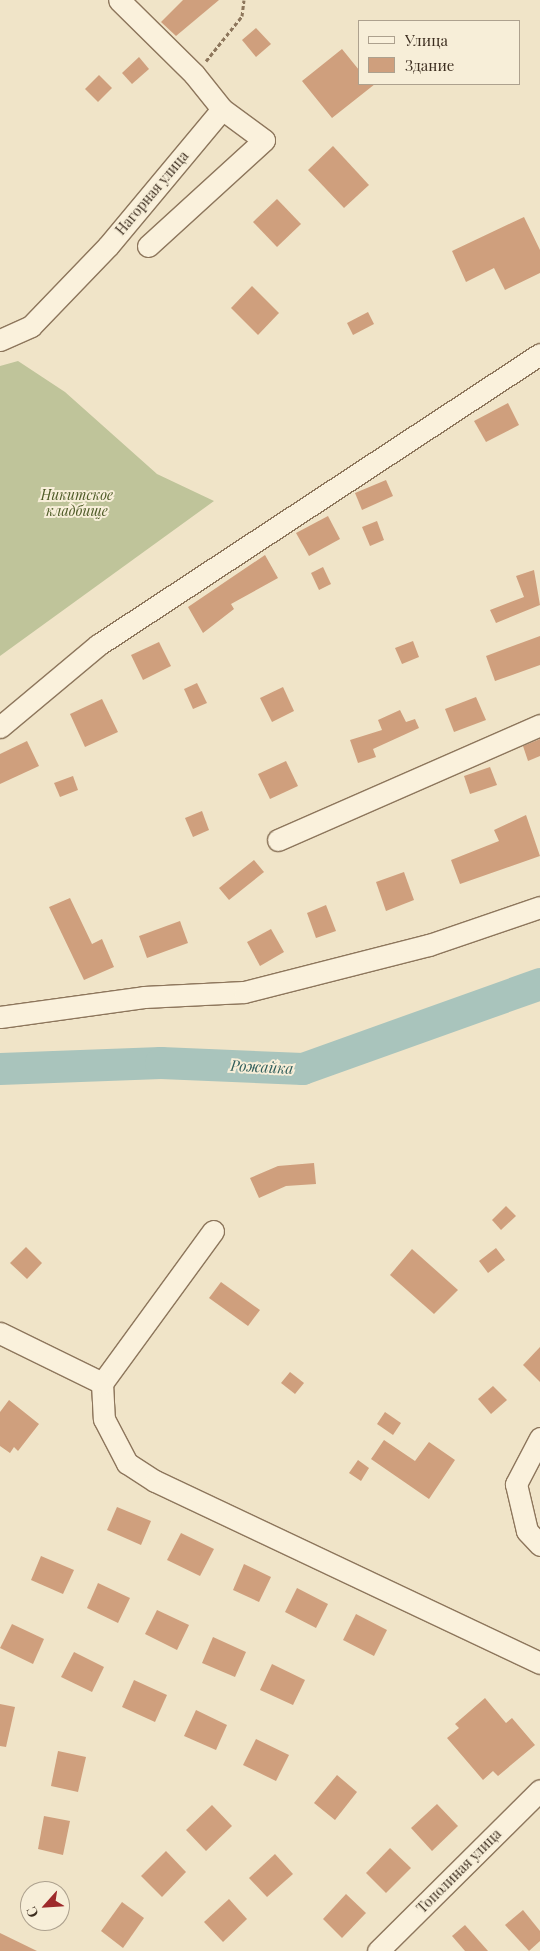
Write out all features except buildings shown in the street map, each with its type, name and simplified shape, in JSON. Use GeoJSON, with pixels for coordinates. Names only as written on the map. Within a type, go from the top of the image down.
{"type":"FeatureCollection","features":[{"type":"Feature","properties":{"kind":"street"},"geometry":{"type":"LineString","coordinates":[[119,0],[177,56],[222,109],[264,140],[148,246]]}},
{"type":"Feature","properties":{"kind":"street","name":"Нагорная улица"},"geometry":{"type":"LineString","coordinates":[[0,340],[30,326],[108,246],[222,109]]}},
{"type":"Feature","properties":{"kind":"street"},"geometry":{"type":"LineString","coordinates":[[0,728],[98,645],[540,354]]}},
{"type":"Feature","properties":{"kind":"street"},"geometry":{"type":"LineString","coordinates":[[278,840],[540,725]]}},
{"type":"Feature","properties":{"kind":"street"},"geometry":{"type":"LineString","coordinates":[[0,1017],[144,997],[244,992],[429,945],[540,907]]}},
{"type":"Feature","properties":{"kind":"street"},"geometry":{"type":"LineString","coordinates":[[213,1231],[102,1383],[104,1419],[127,1463],[155,1481],[540,1663]]}},
{"type":"Feature","properties":{"kind":"street"},"geometry":{"type":"LineString","coordinates":[[0,1333],[102,1383]]}},
{"type":"Feature","properties":{"kind":"street"},"geometry":{"type":"LineString","coordinates":[[540,1438],[516,1484],[527,1531],[540,1545]]}},
{"type":"Feature","properties":{"kind":"street","name":"Тополиная улица"},"geometry":{"type":"LineString","coordinates":[[378,1951],[540,1790]]}},
{"type":"Feature","properties":{"kind":"path"},"geometry":{"type":"LineString","coordinates":[[194,74],[242,16],[244,0]]}},
{"type":"Feature","properties":{"kind":"green space","name":"Никитское кладбище"},"geometry":{"type":"Polygon","coordinates":[[[18,361],[65,392],[157,474],[214,501],[0,656],[0,366],[18,361]]]}},
{"type":"Feature","properties":{"kind":"waterway","name":"Рожайка"},"geometry":{"type":"LineString","coordinates":[[0,1069],[161,1063],[303,1069],[540,984]]}}]}
